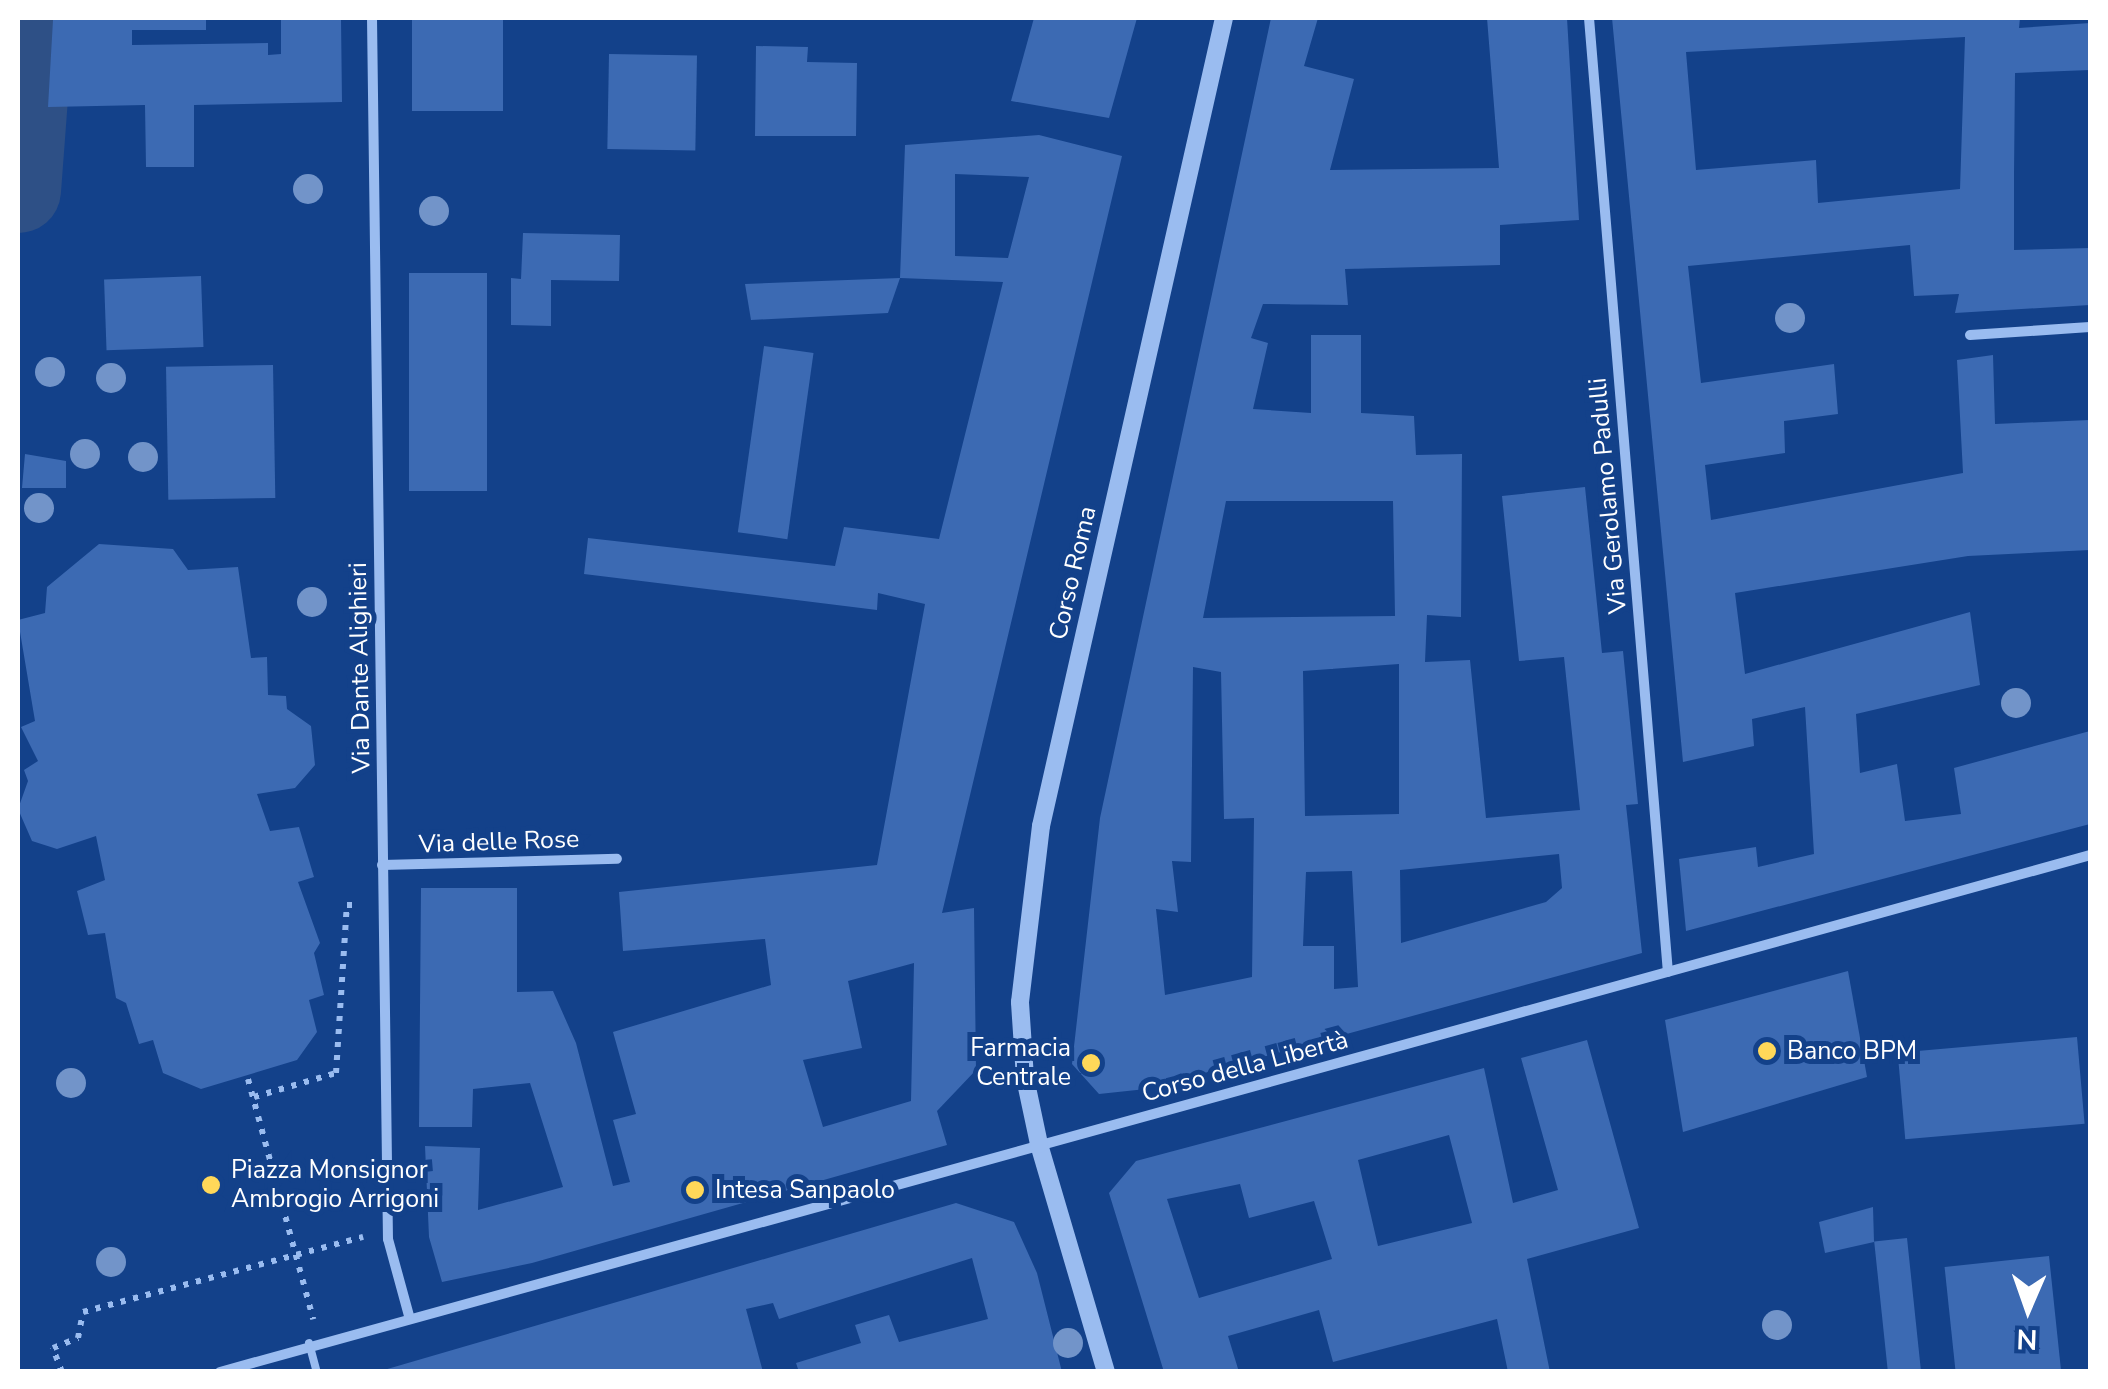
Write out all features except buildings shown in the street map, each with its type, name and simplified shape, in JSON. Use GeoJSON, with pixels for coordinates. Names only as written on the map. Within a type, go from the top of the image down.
{"type":"FeatureCollection","features":[{"type":"Feature","properties":{"kind":"street","name":"Via Dante Alighieri"},"geometry":{"type":"LineString","coordinates":[[372,18],[388,1239],[409,1316]]}},
{"type":"Feature","properties":{"kind":"street","name":"Corso Roma"},"geometry":{"type":"LineString","coordinates":[[1106,1372],[1040,1144],[1025,1078],[1020,1002],[1041,826],[1224,18]]}},
{"type":"Feature","properties":{"kind":"street","name":"Via Gerolamo Padulli"},"geometry":{"type":"LineString","coordinates":[[1589,18],[1668,972]]}},
{"type":"Feature","properties":{"kind":"street"},"geometry":{"type":"LineString","coordinates":[[1970,335],[2090,326]]}},
{"type":"Feature","properties":{"kind":"street","name":"Corso della Libertà"},"geometry":{"type":"LineString","coordinates":[[409,1316],[2090,854]]}},
{"type":"Feature","properties":{"kind":"street","name":"Via delle Rose"},"geometry":{"type":"LineString","coordinates":[[382,866],[616,858]]}},
{"type":"Feature","properties":{"kind":"street"},"geometry":{"type":"LineString","coordinates":[[220,1372],[313,1341],[409,1316]]}},
{"type":"Feature","properties":{"kind":"lane"},"geometry":{"type":"LineString","coordinates":[[313,1341],[317,1372]]}},
{"type":"Feature","properties":{"kind":"path"},"geometry":{"type":"LineString","coordinates":[[254,1097],[336,1073],[347,905],[382,904]]}},
{"type":"Feature","properties":{"kind":"path"},"geometry":{"type":"LineString","coordinates":[[248,1079],[299,1251],[313,1341]]}},
{"type":"Feature","properties":{"kind":"path"},"geometry":{"type":"LineString","coordinates":[[62,1372],[53,1348],[78,1338],[83,1312],[299,1251],[361,1237],[388,1239]]}},
{"type":"Feature","properties":{"kind":"waterway"},"geometry":{"type":"LineString","coordinates":[[18,190],[31,18]]}},
{"type":"Feature","properties":{"kind":"place","name":"Banco BPM"},"geometry":{"type":"Point","coordinates":[1767,1051]}},
{"type":"Feature","properties":{"kind":"place","name":"Farmacia Centrale"},"geometry":{"type":"Point","coordinates":[1091,1063]}},
{"type":"Feature","properties":{"kind":"place","name":"Piazza Monsignor Ambrogio Arrigoni"},"geometry":{"type":"Point","coordinates":[211,1185]}},
{"type":"Feature","properties":{"kind":"place","name":"Intesa Sanpaolo"},"geometry":{"type":"Point","coordinates":[695,1190]}}]}
